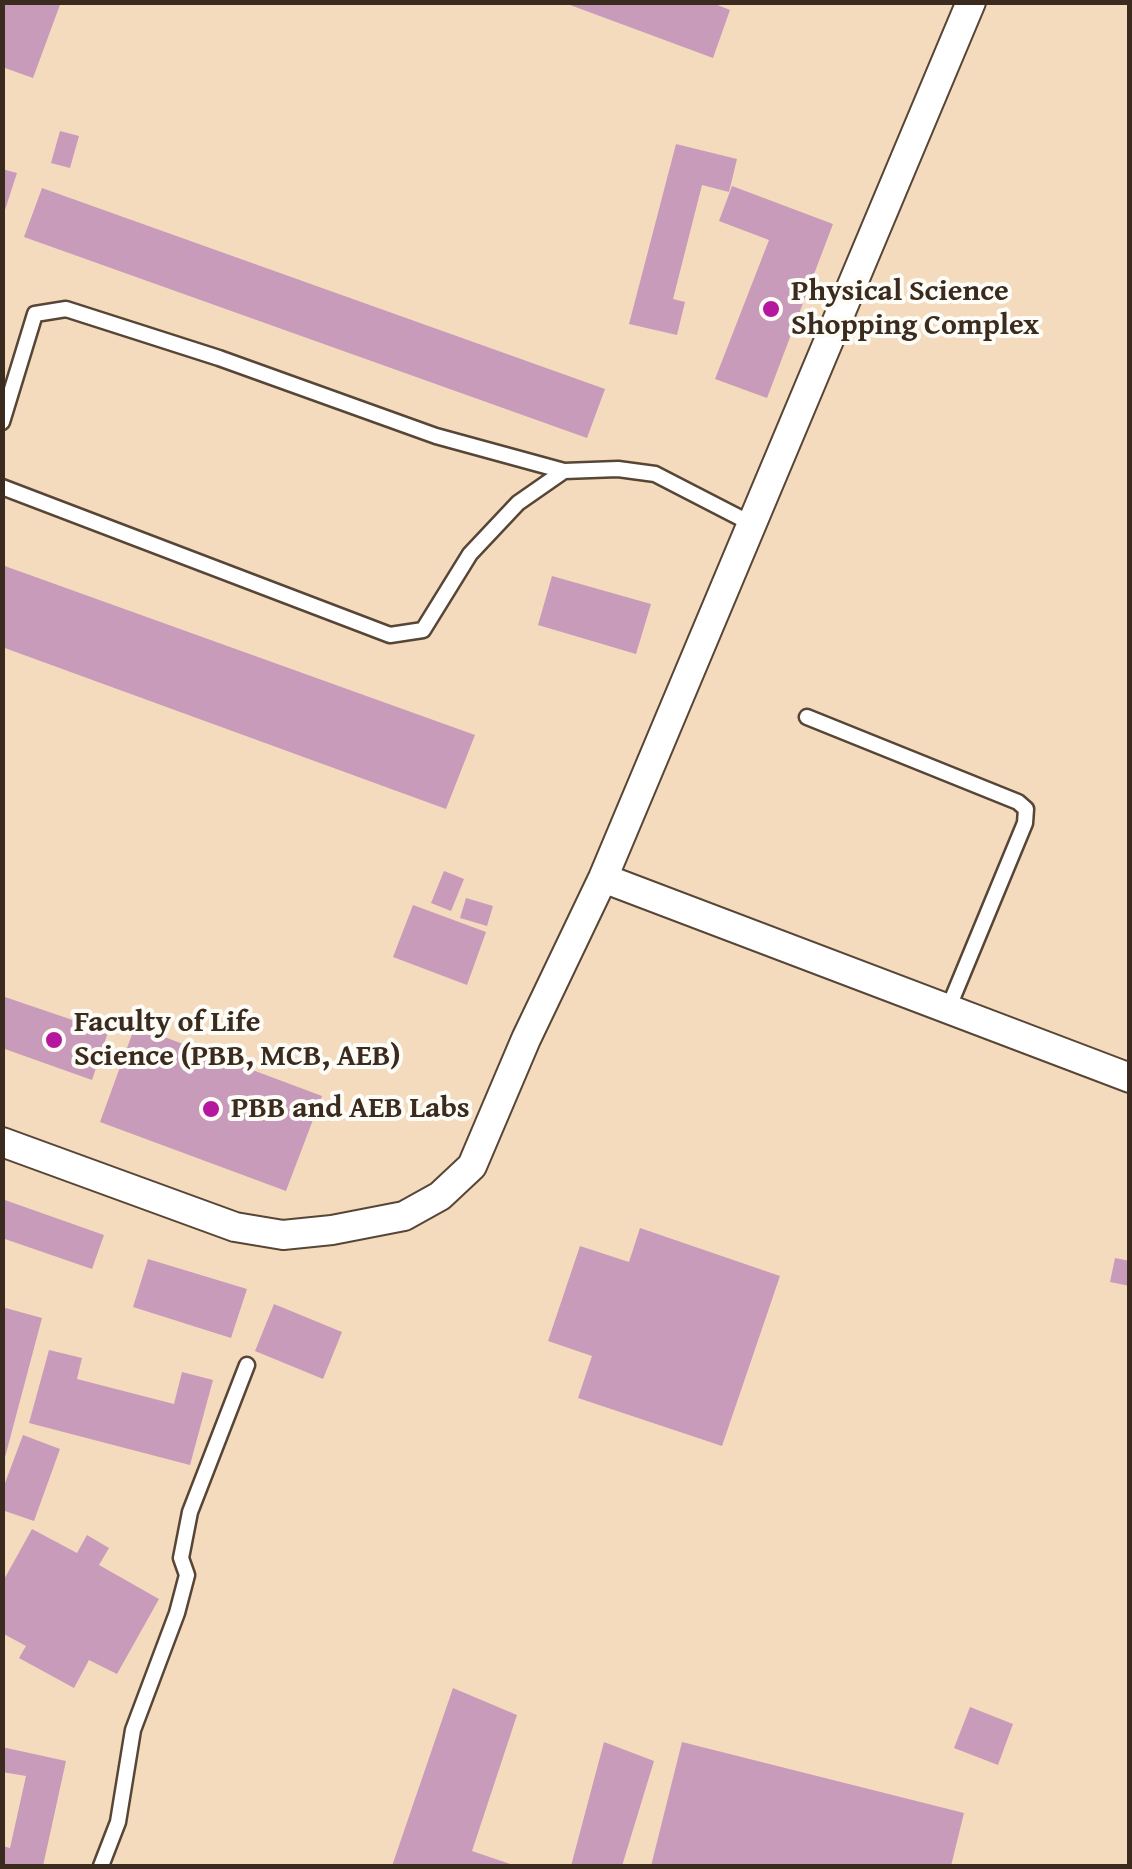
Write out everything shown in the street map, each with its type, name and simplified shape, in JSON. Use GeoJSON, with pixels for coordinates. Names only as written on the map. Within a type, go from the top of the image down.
{"type":"FeatureCollection","features":[{"type":"Feature","properties":{"kind":"street"},"geometry":{"type":"LineString","coordinates":[[2,1142],[234,1227],[284,1235],[404,1216],[440,1196],[472,1166],[526,1039],[603,878],[971,2]]}},
{"type":"Feature","properties":{"kind":"street"},"geometry":{"type":"LineString","coordinates":[[603,878],[1130,1078]]}},
{"type":"Feature","properties":{"kind":"lane"},"geometry":{"type":"LineString","coordinates":[[2,422],[35,314],[66,310],[218,358],[436,436],[564,471],[618,469],[655,474],[753,524]]}},
{"type":"Feature","properties":{"kind":"lane"},"geometry":{"type":"LineString","coordinates":[[2,487],[390,635],[423,630],[470,554],[518,503],[564,471]]}},
{"type":"Feature","properties":{"kind":"lane"},"geometry":{"type":"LineString","coordinates":[[807,717],[1018,802],[1026,809],[1025,822],[948,1009]]}},
{"type":"Feature","properties":{"kind":"lane"},"geometry":{"type":"LineString","coordinates":[[102,1866],[118,1822],[133,1730],[177,1613],[187,1575],[182,1558],[190,1512],[247,1365]]}},
{"type":"Feature","properties":{"kind":"building"},"geometry":{"type":"Polygon","coordinates":[[[2,2],[61,2],[33,78],[2,67],[2,2]]]}},
{"type":"Feature","properties":{"kind":"building"},"geometry":{"type":"Polygon","coordinates":[[[562,2],[710,2],[730,10],[713,58],[562,2]]]}},
{"type":"Feature","properties":{"kind":"building"},"geometry":{"type":"Polygon","coordinates":[[[60,131],[79,136],[70,168],[51,163],[60,131]]]}},
{"type":"Feature","properties":{"kind":"building"},"geometry":{"type":"Polygon","coordinates":[[[676,144],[737,159],[729,192],[702,185],[673,299],[685,302],[677,335],[629,324],[676,144]]]}},
{"type":"Feature","properties":{"kind":"building"},"geometry":{"type":"Polygon","coordinates":[[[2,169],[17,173],[3,216],[2,216],[2,169]]]}},
{"type":"Feature","properties":{"kind":"building","name":"Physical Science Shopping Complex"},"geometry":{"type":"Polygon","coordinates":[[[732,186],[833,224],[767,398],[715,379],[769,240],[719,221],[732,186]]]}},
{"type":"Feature","properties":{"kind":"building"},"geometry":{"type":"Polygon","coordinates":[[[42,188],[605,389],[587,438],[24,237],[42,188]]]}},
{"type":"Feature","properties":{"kind":"building"},"geometry":{"type":"Polygon","coordinates":[[[2,565],[475,735],[446,809],[2,647],[2,565]]]}},
{"type":"Feature","properties":{"kind":"building"},"geometry":{"type":"Polygon","coordinates":[[[552,576],[651,604],[636,654],[538,625],[552,576]]]}},
{"type":"Feature","properties":{"kind":"building"},"geometry":{"type":"Polygon","coordinates":[[[444,871],[464,879],[451,911],[431,903],[444,871]]]}},
{"type":"Feature","properties":{"kind":"building"},"geometry":{"type":"Polygon","coordinates":[[[466,898],[493,906],[487,926],[460,918],[466,898]]]}},
{"type":"Feature","properties":{"kind":"building"},"geometry":{"type":"Polygon","coordinates":[[[413,905],[486,932],[467,985],[393,957],[413,905]]]}},
{"type":"Feature","properties":{"kind":"building","name":"Faculty of Life Science (PBB, MCB, AEB)"},"geometry":{"type":"Polygon","coordinates":[[[2,996],[108,1032],[92,1080],[2,1048],[2,996]]]}},
{"type":"Feature","properties":{"kind":"building","name":"PBB and AEB Labs"},"geometry":{"type":"Polygon","coordinates":[[[135,1026],[322,1096],[286,1191],[100,1122],[135,1026]]]}},
{"type":"Feature","properties":{"kind":"building"},"geometry":{"type":"Polygon","coordinates":[[[2,1199],[104,1235],[92,1269],[2,1238],[2,1199]]]}},
{"type":"Feature","properties":{"kind":"building"},"geometry":{"type":"Polygon","coordinates":[[[640,1228],[780,1276],[722,1446],[578,1398],[592,1356],[548,1341],[580,1246],[629,1262],[640,1228]]]}},
{"type":"Feature","properties":{"kind":"building"},"geometry":{"type":"Polygon","coordinates":[[[1115,1258],[1130,1261],[1130,1286],[1110,1282],[1115,1258]]]}},
{"type":"Feature","properties":{"kind":"building"},"geometry":{"type":"Polygon","coordinates":[[[148,1259],[247,1289],[231,1338],[133,1307],[148,1259]]]}},
{"type":"Feature","properties":{"kind":"building"},"geometry":{"type":"Polygon","coordinates":[[[274,1304],[342,1332],[323,1379],[255,1351],[274,1304]]]}},
{"type":"Feature","properties":{"kind":"building"},"geometry":{"type":"Polygon","coordinates":[[[2,1307],[42,1318],[4,1461],[2,1461],[2,1307]]]}},
{"type":"Feature","properties":{"kind":"building"},"geometry":{"type":"Polygon","coordinates":[[[49,1350],[82,1358],[77,1379],[174,1404],[182,1372],[213,1380],[190,1465],[29,1423],[49,1350]]]}},
{"type":"Feature","properties":{"kind":"building"},"geometry":{"type":"Polygon","coordinates":[[[23,1435],[60,1449],[34,1521],[2,1510],[2,1491],[23,1435]]]}},
{"type":"Feature","properties":{"kind":"building"},"geometry":{"type":"Polygon","coordinates":[[[32,1529],[77,1553],[87,1535],[109,1548],[99,1565],[159,1599],[117,1674],[89,1660],[74,1688],[19,1658],[26,1646],[2,1633],[2,1583],[32,1529]]]}},
{"type":"Feature","properties":{"kind":"building"},"geometry":{"type":"Polygon","coordinates":[[[453,1688],[517,1715],[472,1851],[516,1866],[392,1866],[453,1688]]]}},
{"type":"Feature","properties":{"kind":"building"},"geometry":{"type":"Polygon","coordinates":[[[970,1707],[1013,1724],[998,1765],[954,1748],[970,1707]]]}},
{"type":"Feature","properties":{"kind":"building"},"geometry":{"type":"Polygon","coordinates":[[[604,1742],[654,1761],[622,1866],[571,1866],[604,1742]]]}},
{"type":"Feature","properties":{"kind":"building"},"geometry":{"type":"Polygon","coordinates":[[[682,1742],[964,1813],[951,1866],[651,1866],[682,1742]]]}},
{"type":"Feature","properties":{"kind":"building"},"geometry":{"type":"Polygon","coordinates":[[[2,1747],[66,1761],[43,1866],[2,1866],[2,1846],[10,1848],[26,1776],[2,1772],[2,1747]]]}},
{"type":"Feature","properties":{"kind":"place","name":"Physical Science Shopping Complex"},"geometry":{"type":"Point","coordinates":[771,309]}},
{"type":"Feature","properties":{"kind":"place","name":"Faculty of Life Science (PBB, MCB, AEB)"},"geometry":{"type":"Point","coordinates":[54,1040]}},
{"type":"Feature","properties":{"kind":"place","name":"PBB and AEB Labs"},"geometry":{"type":"Point","coordinates":[211,1109]}}]}
